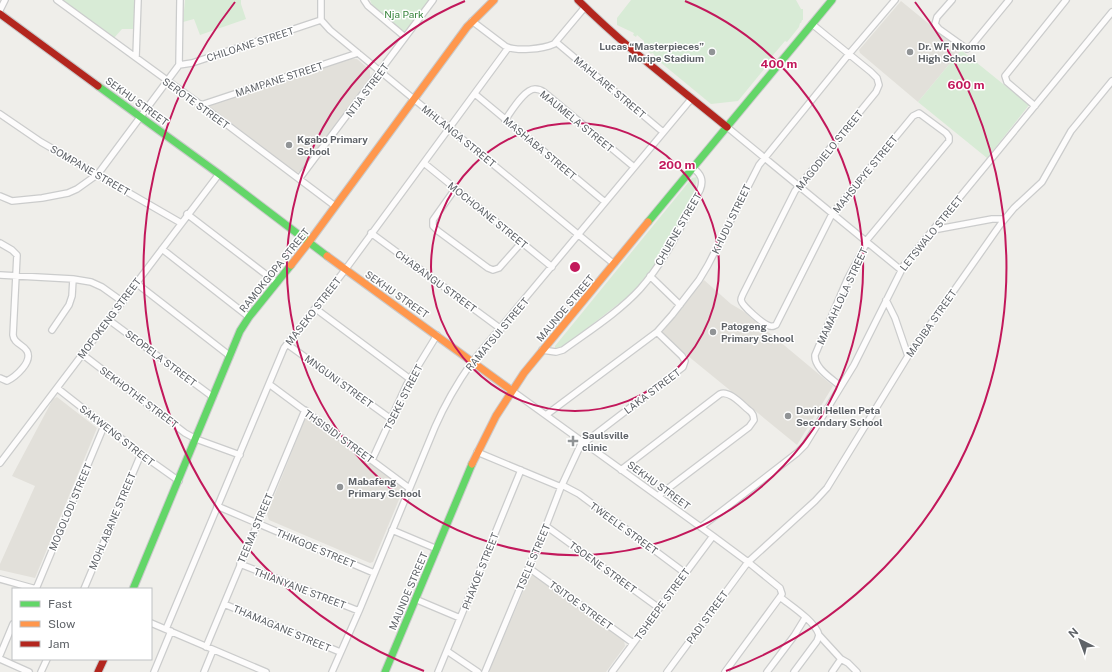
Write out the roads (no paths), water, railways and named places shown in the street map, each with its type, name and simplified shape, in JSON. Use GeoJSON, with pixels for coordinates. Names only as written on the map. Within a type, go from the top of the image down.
{"type":"FeatureCollection","features":[{"type":"Feature","properties":{"kind":"street"},"geometry":{"type":"LineString","coordinates":[[0,10],[5,0]]}},
{"type":"Feature","properties":{"kind":"street","name":"SEROTE STREET"},"geometry":{"type":"LineString","coordinates":[[57,0],[201,105],[335,206]]}},
{"type":"Feature","properties":{"kind":"street"},"geometry":{"type":"LineString","coordinates":[[136,57],[138,0]]}},
{"type":"Feature","properties":{"kind":"street"},"geometry":{"type":"LineString","coordinates":[[0,196],[12,201],[28,200],[68,193],[78,189],[98,174],[168,82],[179,65],[180,0]]}},
{"type":"Feature","properties":{"kind":"street"},"geometry":{"type":"LineString","coordinates":[[321,0],[321,20]]}},
{"type":"Feature","properties":{"kind":"street"},"geometry":{"type":"LineString","coordinates":[[364,0],[368,6],[405,37]]}},
{"type":"Feature","properties":{"kind":"street","name":"NTJA STREET"},"geometry":{"type":"LineString","coordinates":[[300,179],[433,0]]}},
{"type":"Feature","properties":{"kind":"street","name":"RAMOKGOPA STREET"},"geometry":{"type":"LineString","coordinates":[[133,588],[240,331],[249,317],[309,242],[472,21],[494,0]]}},
{"type":"Feature","properties":{"kind":"street"},"geometry":{"type":"LineString","coordinates":[[578,0],[630,47],[901,270]]}},
{"type":"Feature","properties":{"kind":"street","name":"MAUNDE STREET"},"geometry":{"type":"LineString","coordinates":[[385,672],[477,452],[510,390],[832,0]]}},
{"type":"Feature","properties":{"kind":"street","name":"KHUDU STREET"},"geometry":{"type":"LineString","coordinates":[[546,415],[656,332],[667,321],[699,280],[708,265],[753,176],[765,157],[895,0]]}},
{"type":"Feature","properties":{"kind":"street"},"geometry":{"type":"LineString","coordinates":[[952,0],[937,17],[936,22],[938,28],[965,48],[968,48],[1009,0]]}},
{"type":"Feature","properties":{"kind":"street"},"geometry":{"type":"LineString","coordinates":[[1035,106],[1007,82],[1005,76],[1066,0]]}},
{"type":"Feature","properties":{"kind":"street"},"geometry":{"type":"LineString","coordinates":[[472,21],[508,48],[514,50],[548,46],[556,42],[585,7]]}},
{"type":"Feature","properties":{"kind":"street","name":"LETSWALO STREET"},"geometry":{"type":"LineString","coordinates":[[700,527],[801,449],[809,439],[854,365],[901,270],[1112,12]]}},
{"type":"Feature","properties":{"kind":"street","name":"SEKHU STREET"},"geometry":{"type":"LineString","coordinates":[[0,14],[141,116],[346,270],[748,562],[778,586],[782,591],[780,597]]}},
{"type":"Feature","properties":{"kind":"street","name":"CHILOANE STREET"},"geometry":{"type":"LineString","coordinates":[[179,65],[192,63],[321,20]]}},
{"type":"Feature","properties":{"kind":"street","name":"MHLANGA STREET"},"geometry":{"type":"LineString","coordinates":[[321,20],[380,72],[614,264]]}},
{"type":"Feature","properties":{"kind":"street"},"geometry":{"type":"LineString","coordinates":[[812,24],[849,54]]}},
{"type":"Feature","properties":{"kind":"street","name":"MAHLARE STREET"},"geometry":{"type":"LineString","coordinates":[[556,42],[663,132]]}},
{"type":"Feature","properties":{"kind":"street","name":"MASEKO STREET"},"geometry":{"type":"LineString","coordinates":[[154,672],[168,630],[217,506],[240,455],[281,353],[346,270],[371,233],[508,48]]}},
{"type":"Feature","properties":{"kind":"street","name":"MAMPANE STREET"},"geometry":{"type":"LineString","coordinates":[[201,105],[358,53]]}},
{"type":"Feature","properties":{"kind":"street","name":"MAGODIELO STREET"},"geometry":{"type":"LineString","coordinates":[[756,317],[742,303],[742,294],[799,185],[878,89],[879,82],[875,75],[849,54]]}},
{"type":"Feature","properties":{"kind":"street","name":"MADIBA STREET"},"geometry":{"type":"LineString","coordinates":[[748,562],[815,501],[827,488],[908,356],[1004,219],[1042,182],[1071,131],[1112,81]]}},
{"type":"Feature","properties":{"kind":"street","name":"MAUMELA STREET"},"geometry":{"type":"LineString","coordinates":[[505,120],[526,93],[533,89],[538,89],[544,92],[634,167]]}},
{"type":"Feature","properties":{"kind":"street","name":"MASHABA STREET"},"geometry":{"type":"LineString","coordinates":[[475,94],[605,202]]}},
{"type":"Feature","properties":{"kind":"street","name":"RAMATSUI STREET"},"geometry":{"type":"LineString","coordinates":[[332,672],[441,414],[472,362],[692,98]]}},
{"type":"Feature","properties":{"kind":"street","name":"MAHSUPYE STREET"},"geometry":{"type":"LineString","coordinates":[[756,317],[768,326],[774,326],[778,323],[832,214],[913,116],[919,113],[934,124]]}},
{"type":"Feature","properties":{"kind":"street","name":"SOMPANE STREET"},"geometry":{"type":"LineString","coordinates":[[0,114],[41,142],[181,223]]}},
{"type":"Feature","properties":{"kind":"street","name":"MAMAHLOLA STREET"},"geometry":{"type":"LineString","coordinates":[[840,386],[818,365],[815,355],[850,274],[867,241],[948,143],[948,137],[934,124]]}},
{"type":"Feature","properties":{"kind":"street","name":"MOCHOANE STREET"},"geometry":{"type":"LineString","coordinates":[[424,163],[552,267]]}},
{"type":"Feature","properties":{"kind":"street","name":"CHUENE STREET"},"geometry":{"type":"LineString","coordinates":[[542,350],[556,352],[563,350],[625,303],[639,290],[674,240],[700,190],[702,185],[702,177],[700,173],[693,168]]}},
{"type":"Feature","properties":{"kind":"street","name":"MOFOKENG STREET"},"geometry":{"type":"LineString","coordinates":[[0,463],[82,354],[110,320],[187,214],[219,174]]}},
{"type":"Feature","properties":{"kind":"street"},"geometry":{"type":"LineString","coordinates":[[455,189],[433,220],[433,226],[438,231],[488,268],[493,270],[499,268],[522,242]]}},
{"type":"Feature","properties":{"kind":"street"},"geometry":{"type":"LineString","coordinates":[[187,214],[277,283]]}},
{"type":"Feature","properties":{"kind":"street"},"geometry":{"type":"LineString","coordinates":[[933,230],[992,219],[1004,219]]}},
{"type":"Feature","properties":{"kind":"street","name":"CHABANGU STREET"},"geometry":{"type":"LineString","coordinates":[[371,233],[501,329]]}},
{"type":"Feature","properties":{"kind":"street"},"geometry":{"type":"LineString","coordinates":[[0,242],[17,255],[13,335],[15,340],[28,352],[27,359],[22,369],[13,377],[5,381],[0,378]]}},
{"type":"Feature","properties":{"kind":"street"},"geometry":{"type":"LineString","coordinates":[[162,249],[249,317]]}},
{"type":"Feature","properties":{"kind":"street"},"geometry":{"type":"LineString","coordinates":[[0,275],[73,279],[95,283],[123,302]]}},
{"type":"Feature","properties":{"kind":"street"},"geometry":{"type":"LineString","coordinates":[[650,276],[680,305]]}},
{"type":"Feature","properties":{"kind":"street"},"geometry":{"type":"LineString","coordinates":[[52,330],[69,305],[72,296],[73,279]]}},
{"type":"Feature","properties":{"kind":"street"},"geometry":{"type":"LineString","coordinates":[[136,283],[230,356]]}},
{"type":"Feature","properties":{"kind":"street"},"geometry":{"type":"LineString","coordinates":[[886,300],[895,318],[908,356]]}},
{"type":"Feature","properties":{"kind":"street"},"geometry":{"type":"LineString","coordinates":[[316,309],[410,379]]}},
{"type":"Feature","properties":{"kind":"street","name":"SEOPELA STREET"},"geometry":{"type":"LineString","coordinates":[[110,320],[213,397]]}},
{"type":"Feature","properties":{"kind":"street","name":"LAKA STREET"},"geometry":{"type":"LineString","coordinates":[[583,443],[683,367],[685,361],[682,356],[656,332]]}},
{"type":"Feature","properties":{"kind":"street","name":"TSEKE STREET"},"geometry":{"type":"LineString","coordinates":[[372,460],[410,379],[437,335]]}},
{"type":"Feature","properties":{"kind":"street","name":"MNGUNI STREET"},"geometry":{"type":"LineString","coordinates":[[287,344],[391,419]]}},
{"type":"Feature","properties":{"kind":"street","name":"SEKHOTHE STREET"},"geometry":{"type":"LineString","coordinates":[[82,354],[185,433],[196,439],[240,455]]}},
{"type":"Feature","properties":{"kind":"street","name":"THSISIDI STREET"},"geometry":{"type":"LineString","coordinates":[[269,384],[409,488]]}},
{"type":"Feature","properties":{"kind":"street","name":"SAKWENG STREET"},"geometry":{"type":"LineString","coordinates":[[57,388],[104,426],[179,481]]}},
{"type":"Feature","properties":{"kind":"street"},"geometry":{"type":"LineString","coordinates":[[621,470],[720,394],[729,394],[751,412],[754,418],[749,427],[658,496]]}},
{"type":"Feature","properties":{"kind":"street","name":"TEEMA STREET"},"geometry":{"type":"LineString","coordinates":[[206,647],[305,410]]}},
{"type":"Feature","properties":{"kind":"street","name":"MOGOLODI STREET"},"geometry":{"type":"LineString","coordinates":[[36,588],[104,426]]}},
{"type":"Feature","properties":{"kind":"street","name":"TSELE STREET"},"geometry":{"type":"LineString","coordinates":[[485,672],[562,486],[583,443]]}},
{"type":"Feature","properties":{"kind":"street","name":"TWEELE STREET"},"geometry":{"type":"LineString","coordinates":[[477,452],[579,494],[685,572]]}},
{"type":"Feature","properties":{"kind":"street","name":"MOHLABANE STREET"},"geometry":{"type":"LineString","coordinates":[[84,588],[141,454]]}},
{"type":"Feature","properties":{"kind":"street","name":"PHAKOE STREET"},"geometry":{"type":"LineString","coordinates":[[438,672],[521,470]]}},
{"type":"Feature","properties":{"kind":"street","name":"THIKGOE STREET"},"geometry":{"type":"LineString","coordinates":[[217,506],[374,573]]}},
{"type":"Feature","properties":{"kind":"street","name":"TSOENE STREET"},"geometry":{"type":"LineString","coordinates":[[546,526],[659,608]]}},
{"type":"Feature","properties":{"kind":"street"},"geometry":{"type":"LineString","coordinates":[[392,530],[436,549]]}},
{"type":"Feature","properties":{"kind":"street","name":"TSHEEPE STREET"},"geometry":{"type":"LineString","coordinates":[[612,672],[713,536]]}},
{"type":"Feature","properties":{"kind":"street","name":"PADI STREET"},"geometry":{"type":"LineString","coordinates":[[667,672],[748,562]]}},
{"type":"Feature","properties":{"kind":"street","name":"THIANYANE STREET"},"geometry":{"type":"LineString","coordinates":[[240,564],[359,611]]}},
{"type":"Feature","properties":{"kind":"street","name":"TSITOE STREET"},"geometry":{"type":"LineString","coordinates":[[529,568],[633,643]]}},
{"type":"Feature","properties":{"kind":"street"},"geometry":{"type":"LineString","coordinates":[[0,579],[28,588]]}},
{"type":"Feature","properties":{"kind":"street"},"geometry":{"type":"LineString","coordinates":[[725,672],[780,597],[816,628],[819,635],[840,659],[848,663],[857,672]]}},
{"type":"Feature","properties":{"kind":"street"},"geometry":{"type":"LineString","coordinates":[[415,599],[460,618]]}},
{"type":"Feature","properties":{"kind":"street","name":"THAMAGANE STREET"},"geometry":{"type":"LineString","coordinates":[[224,604],[340,652]]}},
{"type":"Feature","properties":{"kind":"street"},"geometry":{"type":"LineString","coordinates":[[767,672],[794,636],[805,618]]}},
{"type":"Feature","properties":{"kind":"street"},"geometry":{"type":"LineString","coordinates":[[152,623],[255,670],[266,672]]}},
{"type":"Feature","properties":{"kind":"street"},"geometry":{"type":"LineString","coordinates":[[0,655],[12,626]]}},
{"type":"Feature","properties":{"kind":"street"},"geometry":{"type":"LineString","coordinates":[[794,672],[817,641],[819,635]]}},
{"type":"Feature","properties":{"kind":"street"},"geometry":{"type":"LineString","coordinates":[[204,672],[213,650]]}},
{"type":"Feature","properties":{"kind":"street"},"geometry":{"type":"LineString","coordinates":[[447,651],[478,672]]}},
{"type":"Feature","properties":{"kind":"street"},"geometry":{"type":"LineString","coordinates":[[0,659],[29,672]]}},
{"type":"Feature","properties":{"kind":"street"},"geometry":{"type":"LineString","coordinates":[[832,672],[840,659]]}},
{"type":"Feature","properties":{"kind":"street"},"geometry":{"type":"LineString","coordinates":[[41,672],[47,660]]}},
{"type":"Feature","properties":{"kind":"street"},"geometry":{"type":"LineString","coordinates":[[98,672],[104,660]]}},
{"type":"Feature","properties":{"kind":"place","name":"Lucas “Masterpieces” Moripe Stadium"},"geometry":{"type":"Point","coordinates":[712,52]}},
{"type":"Feature","properties":{"kind":"place","name":"Dr. WF Nkomo High School"},"geometry":{"type":"Point","coordinates":[910,52]}},
{"type":"Feature","properties":{"kind":"place","name":"Kgabo Primary School"},"geometry":{"type":"Point","coordinates":[289,145]}},
{"type":"Feature","properties":{"kind":"place","name":"Patogeng Primary School"},"geometry":{"type":"Point","coordinates":[713,332]}},
{"type":"Feature","properties":{"kind":"place","name":"David Hellen Peta Secondary School"},"geometry":{"type":"Point","coordinates":[788,416]}},
{"type":"Feature","properties":{"kind":"place","name":"Saulsville clinic"},"geometry":{"type":"Point","coordinates":[573,441]}},
{"type":"Feature","properties":{"kind":"place","name":"Mabafeng Primary School"},"geometry":{"type":"Point","coordinates":[340,487]}},
{"type":"Feature","properties":{"kind":"park label","name":"Nja Park"},"geometry":{"type":"Point","coordinates":[404,14]}}]}
